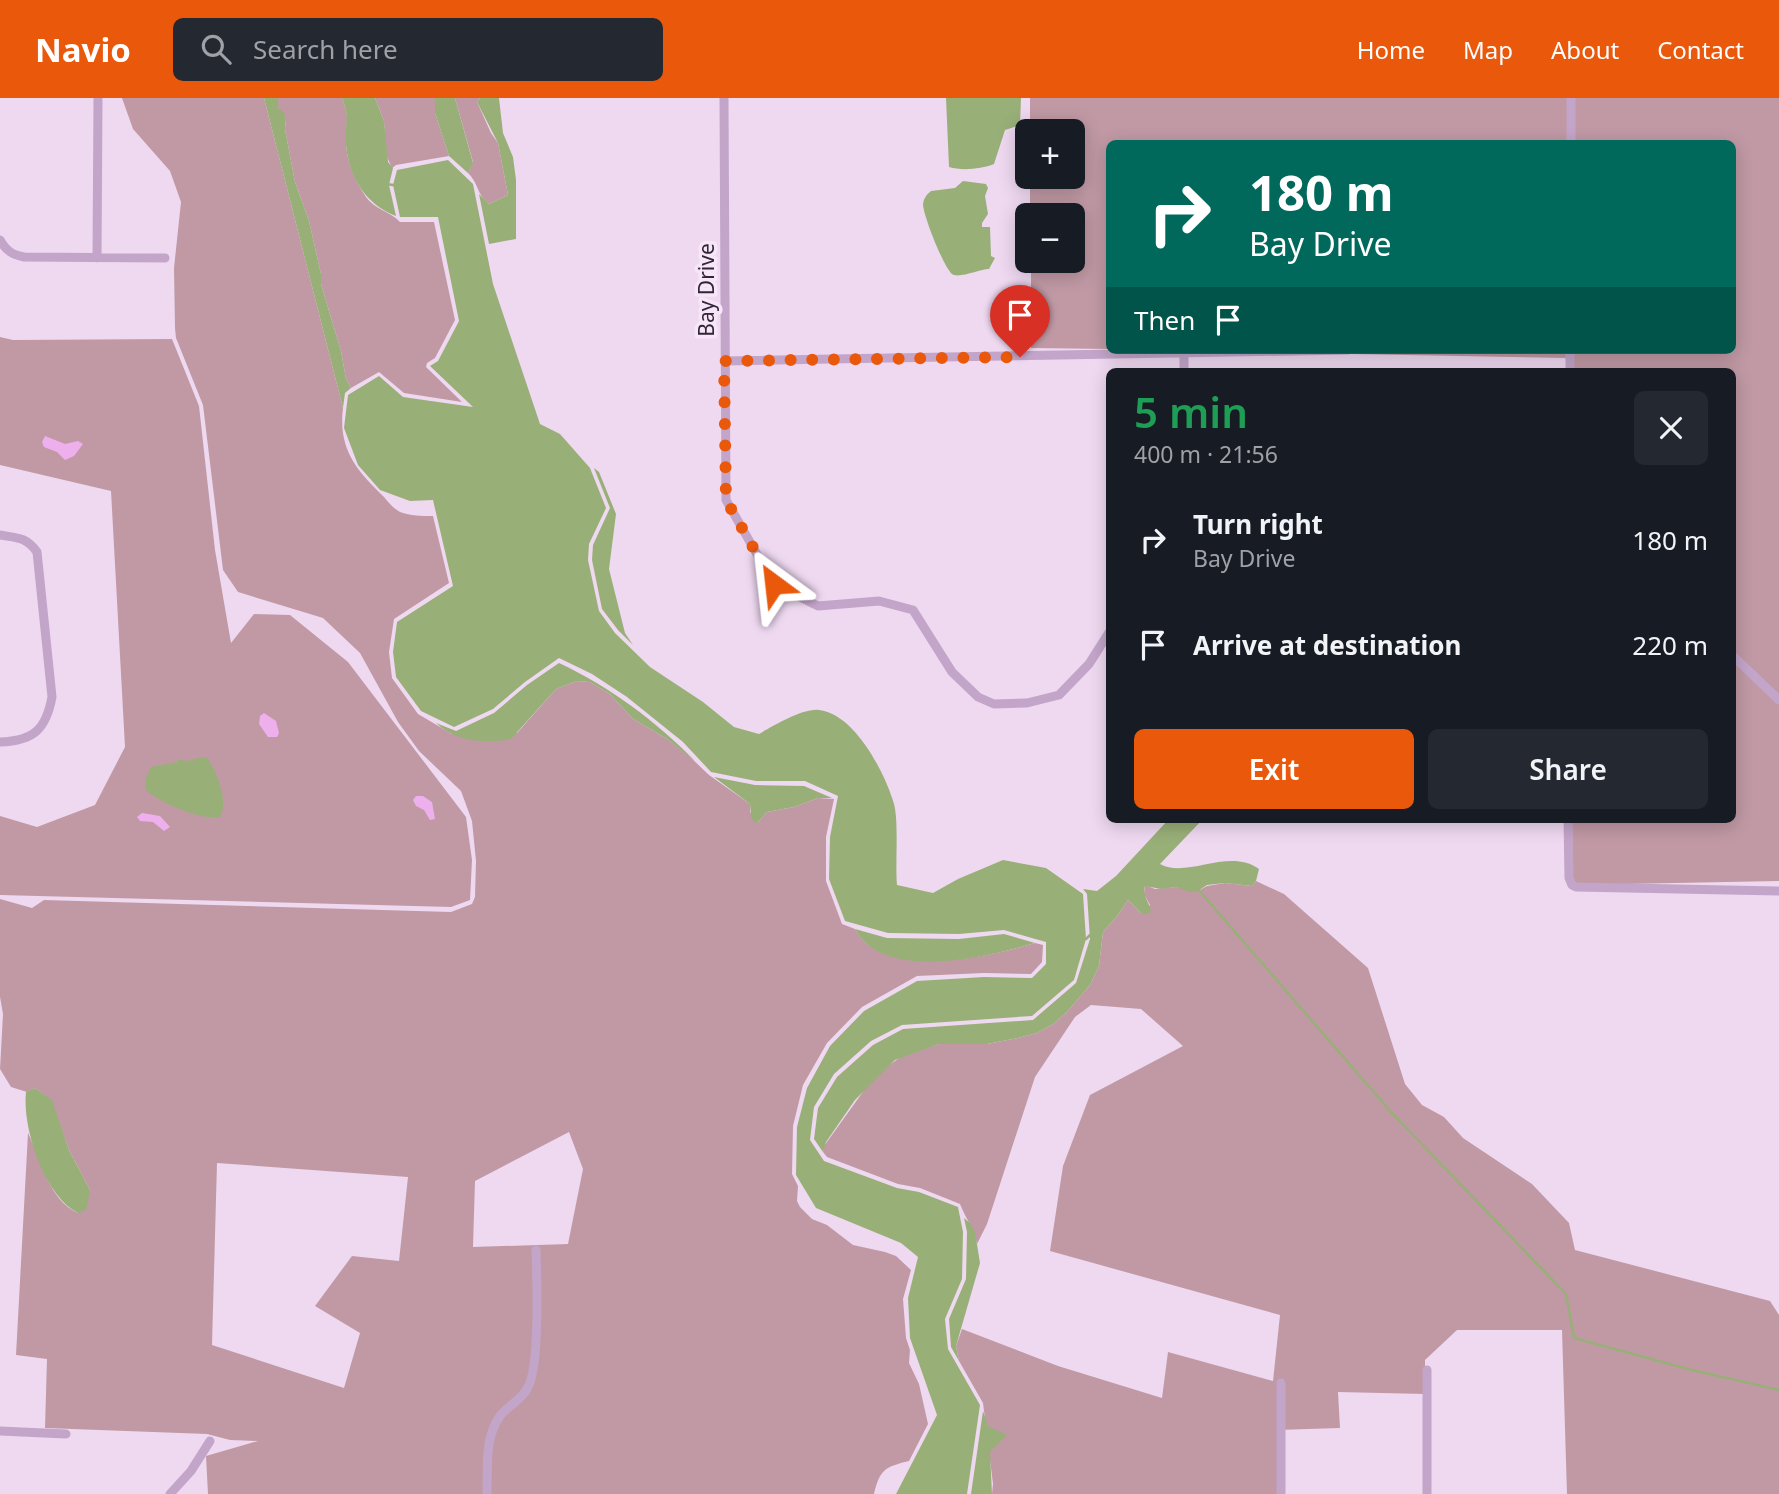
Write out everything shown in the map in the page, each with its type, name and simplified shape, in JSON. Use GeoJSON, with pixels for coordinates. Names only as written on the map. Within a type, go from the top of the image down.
{"type":"FeatureCollection","features":[{"type":"Feature","properties":{"kind":"street"},"geometry":{"type":"LineString","coordinates":[[97,258],[98,98]]}},
{"type":"Feature","properties":{"kind":"street","name":"Bay Drive"},"geometry":{"type":"LineString","coordinates":[[724,98],[724,361],[1217,354]]}},
{"type":"Feature","properties":{"kind":"street"},"geometry":{"type":"LineString","coordinates":[[1571,98],[1571,140]]}},
{"type":"Feature","properties":{"kind":"street"},"geometry":{"type":"LineString","coordinates":[[0,240],[14,255],[24,257],[165,258]]}},
{"type":"Feature","properties":{"kind":"street"},"geometry":{"type":"LineString","coordinates":[[1184,355],[1184,368]]}},
{"type":"Feature","properties":{"kind":"street"},"geometry":{"type":"LineString","coordinates":[[724,361],[726,500],[774,584],[818,606],[879,601],[913,610],[952,672],[978,697],[994,704],[1027,703],[1059,695],[1089,664],[1106,637]]}},
{"type":"Feature","properties":{"kind":"street"},"geometry":{"type":"LineString","coordinates":[[0,535],[20,538],[30,543],[37,552],[52,696],[49,715],[30,736],[18,741],[0,742]]}},
{"type":"Feature","properties":{"kind":"street"},"geometry":{"type":"LineString","coordinates":[[1736,659],[1779,699]]}},
{"type":"Feature","properties":{"kind":"street"},"geometry":{"type":"LineString","coordinates":[[1568,823],[1569,878],[1576,887],[1779,891]]}},
{"type":"Feature","properties":{"kind":"street"},"geometry":{"type":"LineString","coordinates":[[487,1494],[492,1428],[502,1413],[527,1390],[534,1368],[536,1251]]}},
{"type":"Feature","properties":{"kind":"street"},"geometry":{"type":"LineString","coordinates":[[1427,1370],[1427,1494]]}},
{"type":"Feature","properties":{"kind":"street"},"geometry":{"type":"LineString","coordinates":[[1281,1383],[1281,1494]]}},
{"type":"Feature","properties":{"kind":"street"},"geometry":{"type":"LineString","coordinates":[[0,1431],[66,1434]]}},
{"type":"Feature","properties":{"kind":"street"},"geometry":{"type":"LineString","coordinates":[[170,1494],[191,1471],[210,1441]]}},
{"type":"Feature","properties":{"kind":"shaded area"},"geometry":{"type":"Polygon","coordinates":[[[122,98],[264,98],[343,408],[346,447],[357,468],[395,509],[408,514],[433,516],[449,583],[394,619],[389,652],[392,678],[418,714],[452,734],[517,733],[556,689],[577,681],[590,682],[610,694],[632,718],[667,739],[709,775],[750,804],[750,812],[757,823],[767,812],[794,807],[818,798],[834,799],[826,837],[826,881],[842,924],[855,929],[869,945],[888,955],[912,960],[938,961],[991,954],[1035,943],[1043,945],[1042,962],[1031,974],[917,976],[862,1007],[827,1043],[803,1085],[793,1126],[792,1174],[798,1186],[797,1201],[800,1207],[812,1219],[827,1225],[853,1245],[896,1256],[911,1270],[903,1299],[906,1338],[910,1350],[909,1363],[919,1384],[928,1424],[909,1461],[885,1470],[874,1494],[208,1494],[206,1456],[258,1441],[230,1440],[207,1434],[45,1428],[47,1359],[16,1355],[28,1133],[47,1179],[68,1207],[78,1213],[90,1190],[69,1150],[51,1100],[35,1088],[27,1092],[11,1087],[0,1069],[3,1014],[0,997],[0,899],[32,908],[44,900],[451,912],[472,904],[475,897],[476,861],[472,821],[461,791],[419,751],[398,722],[360,653],[323,618],[238,592],[223,570],[203,405],[176,338],[174,268],[181,202],[170,171],[133,129],[122,98]],[[569,1132],[475,1181],[473,1247],[568,1244],[583,1169],[569,1132]],[[217,1163],[212,1345],[344,1388],[360,1333],[315,1306],[352,1256],[399,1261],[408,1177],[217,1163]]]}},
{"type":"Feature","properties":{"kind":"shaded area"},"geometry":{"type":"Polygon","coordinates":[[[264,98],[278,98],[278,107],[286,119],[285,129],[295,182],[309,221],[321,284],[341,351],[346,379],[351,388],[345,393],[343,408],[264,98]]]}},
{"type":"Feature","properties":{"kind":"shaded area"},"geometry":{"type":"Polygon","coordinates":[[[278,98],[342,98],[347,115],[349,163],[366,197],[373,205],[400,222],[434,222],[455,320],[435,358],[427,363],[426,367],[462,402],[404,393],[379,372],[351,388],[346,379],[341,351],[321,284],[309,221],[295,182],[285,129],[286,119],[278,107],[278,98]]]}},
{"type":"Feature","properties":{"kind":"shaded area"},"geometry":{"type":"Polygon","coordinates":[[[342,98],[375,98],[384,121],[388,162],[393,168],[389,185],[396,216],[376,205],[355,179],[348,157],[347,117],[342,98]]]}},
{"type":"Feature","properties":{"kind":"shaded area"},"geometry":{"type":"Polygon","coordinates":[[[375,98],[435,98],[435,113],[449,156],[396,165],[392,168],[386,155],[384,121],[375,98]]]}},
{"type":"Feature","properties":{"kind":"shaded area"},"geometry":{"type":"Polygon","coordinates":[[[435,98],[455,98],[473,163],[468,173],[449,156],[435,113],[435,98]]]}},
{"type":"Feature","properties":{"kind":"shaded area"},"geometry":{"type":"Polygon","coordinates":[[[455,98],[480,98],[477,102],[498,143],[508,195],[489,204],[468,173],[473,162],[455,98]]]}},
{"type":"Feature","properties":{"kind":"shaded area"},"geometry":{"type":"Polygon","coordinates":[[[480,98],[499,98],[503,133],[513,157],[516,180],[516,239],[489,244],[479,194],[489,204],[508,195],[498,143],[477,102],[480,98]]]}},
{"type":"Feature","properties":{"kind":"shaded area"},"geometry":{"type":"Polygon","coordinates":[[[946,98],[1021,98],[1020,119],[1015,119],[1015,127],[1005,130],[994,164],[972,169],[949,167],[946,98]]]}},
{"type":"Feature","properties":{"kind":"shaded area"},"geometry":{"type":"Polygon","coordinates":[[[1030,98],[1779,98],[1779,881],[1573,885],[1572,823],[1736,823],[1736,368],[1568,368],[1567,358],[1353,354],[1736,354],[1736,140],[1106,140],[1106,349],[1031,348],[1031,273],[1085,273],[1085,203],[1030,203],[1030,189],[1085,189],[1085,119],[1030,119],[1030,98]]]}},
{"type":"Feature","properties":{"kind":"shaded area"},"geometry":{"type":"Polygon","coordinates":[[[448,160],[473,184],[493,284],[540,424],[560,434],[590,468],[606,508],[589,544],[588,560],[599,611],[615,633],[650,667],[703,702],[734,727],[759,734],[788,718],[812,710],[832,714],[845,722],[867,747],[890,791],[896,822],[897,885],[933,893],[1003,860],[1046,868],[1083,894],[1086,939],[1074,980],[1032,1016],[902,1025],[871,1041],[834,1074],[814,1107],[810,1140],[824,1161],[958,1207],[963,1232],[962,1279],[945,1319],[948,1349],[980,1405],[967,1494],[896,1494],[937,1415],[910,1338],[908,1298],[918,1257],[901,1243],[816,1208],[796,1175],[797,1127],[807,1088],[830,1046],[864,1011],[917,981],[984,977],[1032,978],[1046,964],[1046,942],[1004,930],[959,934],[888,933],[845,921],[829,879],[830,837],[838,796],[805,781],[756,781],[711,772],[683,742],[627,697],[592,674],[559,658],[493,709],[454,727],[421,711],[396,677],[393,652],[397,622],[453,586],[433,500],[410,501],[380,490],[358,465],[344,428],[348,395],[379,376],[403,397],[473,407],[430,366],[438,361],[459,321],[438,217],[400,217],[393,185],[397,170],[448,160]]]}},
{"type":"Feature","properties":{"kind":"shaded area"},"geometry":{"type":"Polygon","coordinates":[[[963,181],[986,184],[988,188],[985,196],[988,214],[982,227],[990,227],[991,256],[995,258],[989,269],[955,275],[948,270],[939,252],[923,204],[931,191],[955,188],[963,181]]]}},
{"type":"Feature","properties":{"kind":"shaded area"},"geometry":{"type":"Polygon","coordinates":[[[0,337],[13,340],[172,339],[199,406],[215,550],[231,643],[254,614],[290,615],[348,662],[466,817],[472,860],[470,900],[451,907],[0,895],[0,816],[37,827],[95,805],[125,747],[111,491],[0,465],[0,337]]]}},
{"type":"Feature","properties":{"kind":"shaded area"},"geometry":{"type":"Polygon","coordinates":[[[594,468],[599,472],[616,514],[609,569],[625,633],[633,645],[602,609],[592,560],[593,545],[610,508],[594,468]]]}},
{"type":"Feature","properties":{"kind":"shaded area"},"geometry":{"type":"Polygon","coordinates":[[[559,663],[632,706],[695,761],[667,739],[632,718],[610,694],[590,682],[577,681],[556,689],[511,739],[471,740],[453,734],[436,723],[456,731],[494,713],[559,663]]]}},
{"type":"Feature","properties":{"kind":"shaded area"},"geometry":{"type":"Polygon","coordinates":[[[203,757],[211,764],[221,787],[223,803],[220,817],[202,816],[181,810],[146,790],[145,780],[151,767],[177,762],[179,759],[186,761],[203,757]]]}},
{"type":"Feature","properties":{"kind":"shaded area"},"geometry":{"type":"Polygon","coordinates":[[[714,777],[755,785],[804,786],[832,798],[818,798],[794,807],[767,812],[755,823],[751,817],[750,804],[714,777]]]}},
{"type":"Feature","properties":{"kind":"shaded area"},"geometry":{"type":"Polygon","coordinates":[[[1165,823],[1199,823],[1160,864],[1183,868],[1235,861],[1259,869],[1252,886],[1225,883],[1207,885],[1198,891],[1190,892],[1176,887],[1161,889],[1145,886],[1151,912],[1141,913],[1128,900],[1103,932],[1099,966],[1090,985],[1053,1024],[1037,1033],[1018,1038],[987,1044],[939,1044],[895,1060],[855,1100],[826,1142],[823,1152],[814,1139],[818,1108],[837,1077],[873,1045],[903,1029],[1033,1020],[1076,983],[1090,939],[1087,894],[1083,889],[1097,891],[1116,876],[1165,823]]]}},
{"type":"Feature","properties":{"kind":"shaded area"},"geometry":{"type":"Polygon","coordinates":[[[1256,881],[1284,894],[1368,968],[1405,1084],[1422,1105],[1444,1117],[1463,1138],[1532,1184],[1569,1223],[1575,1250],[1770,1301],[1779,1315],[1779,1494],[1567,1494],[1562,1330],[1457,1330],[1425,1360],[1425,1394],[1338,1392],[1340,1428],[1277,1430],[1280,1494],[992,1494],[983,1403],[959,1361],[956,1346],[962,1329],[1058,1366],[1162,1398],[1168,1352],[1273,1381],[1280,1315],[1050,1251],[1063,1166],[1090,1095],[1183,1046],[1141,1009],[1091,1005],[1075,1017],[1035,1077],[987,1224],[977,1244],[960,1204],[827,1157],[823,1152],[824,1146],[865,1089],[902,1056],[939,1044],[987,1044],[1018,1038],[1037,1033],[1053,1024],[1090,985],[1099,966],[1103,932],[1128,900],[1141,913],[1150,905],[1144,894],[1145,885],[1155,889],[1176,887],[1198,891],[1207,886],[1225,883],[1252,886],[1256,881]]]}},
{"type":"Feature","properties":{"kind":"shaded area"},"geometry":{"type":"Polygon","coordinates":[[[855,929],[887,938],[959,939],[1004,934],[1035,943],[965,959],[912,961],[889,956],[869,946],[855,929]]]}},
{"type":"Feature","properties":{"kind":"shaded area"},"geometry":{"type":"Polygon","coordinates":[[[35,1088],[52,1100],[69,1150],[90,1190],[86,1210],[78,1213],[66,1204],[55,1192],[38,1160],[26,1107],[26,1092],[35,1088]]]}},
{"type":"Feature","properties":{"kind":"shaded area"},"geometry":{"type":"Polygon","coordinates":[[[964,1218],[975,1232],[980,1263],[956,1346],[959,1361],[951,1347],[949,1319],[966,1279],[967,1232],[964,1218]]]}},
{"type":"Feature","properties":{"kind":"shaded area"},"geometry":{"type":"Polygon","coordinates":[[[983,1411],[988,1426],[1007,1435],[990,1452],[992,1494],[971,1494],[983,1411]]]}},
{"type":"Feature","properties":{"kind":"sand"},"geometry":{"type":"Polygon","coordinates":[[[45,436],[65,444],[78,441],[83,444],[74,456],[65,460],[57,452],[44,447],[42,442],[45,436]]]}},
{"type":"Feature","properties":{"kind":"sand"},"geometry":{"type":"Polygon","coordinates":[[[264,713],[276,721],[279,733],[277,737],[268,737],[259,724],[260,716],[264,713]]]}},
{"type":"Feature","properties":{"kind":"sand"},"geometry":{"type":"Polygon","coordinates":[[[416,796],[423,796],[432,802],[435,819],[430,820],[424,810],[416,806],[413,800],[416,796]]]}},
{"type":"Feature","properties":{"kind":"sand"},"geometry":{"type":"Polygon","coordinates":[[[142,813],[160,816],[170,827],[164,831],[153,822],[140,821],[137,817],[142,813]]]}},
{"type":"Feature","properties":{"kind":"waterway"},"geometry":{"type":"LineString","coordinates":[[386,184],[393,185]]}},
{"type":"Feature","properties":{"kind":"waterway"},"geometry":{"type":"LineString","coordinates":[[1197,888],[1391,1112],[1566,1294],[1574,1338],[1779,1390]]}},
{"type":"Feature","properties":{"kind":"waterway"},"geometry":{"type":"LineString","coordinates":[[1086,939],[1092,933]]}},
{"type":"Feature","properties":{"kind":"route"},"geometry":{"type":"LineString","coordinates":[[774,584],[726,500],[724,361],[1020,357]]}}]}
